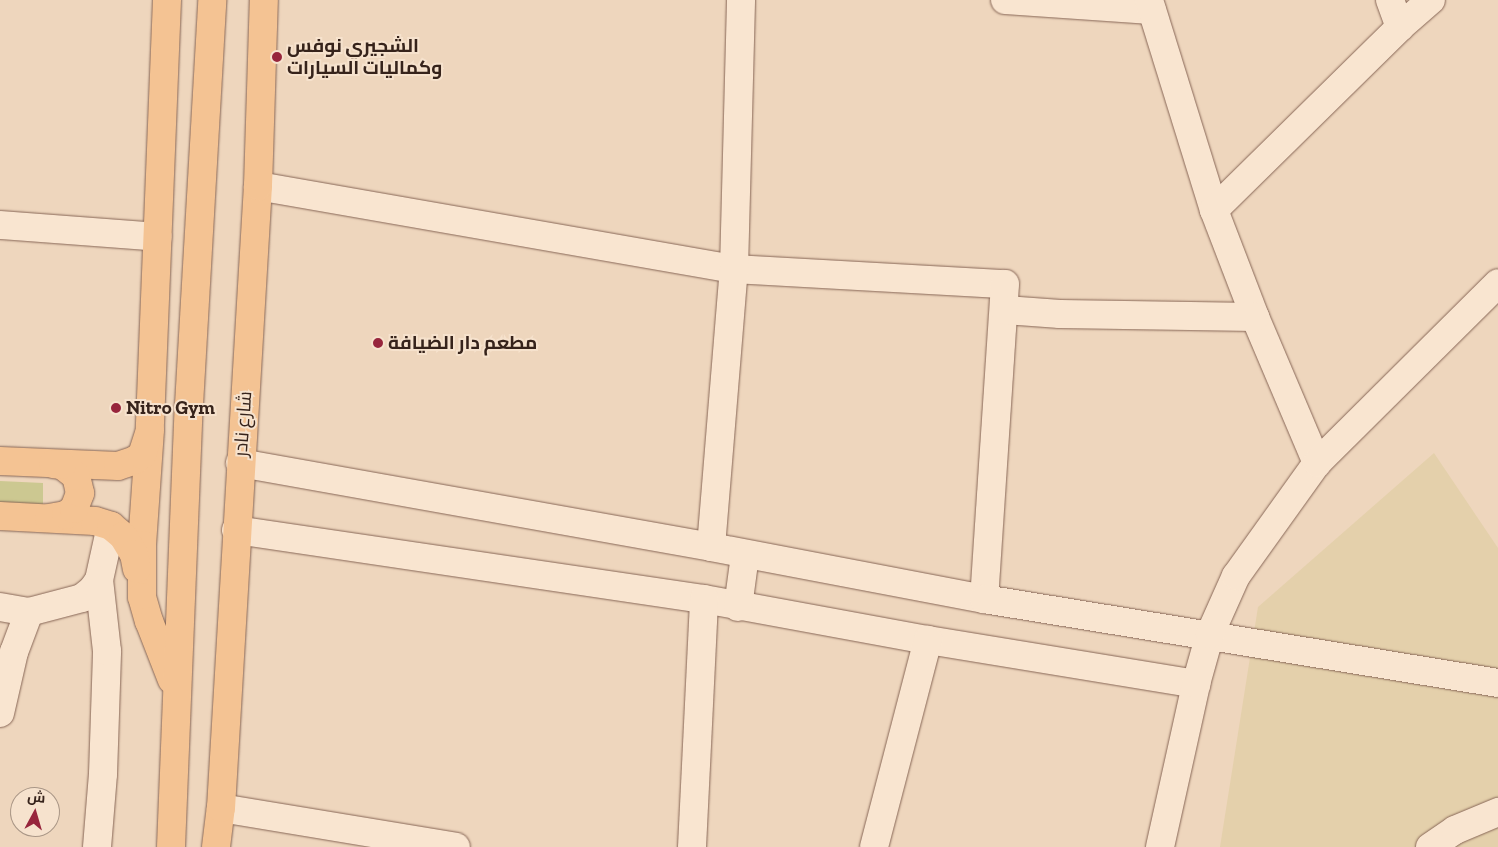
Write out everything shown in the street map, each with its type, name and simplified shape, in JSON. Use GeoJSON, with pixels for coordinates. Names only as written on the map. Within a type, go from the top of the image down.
{"type":"FeatureCollection","features":[{"type":"Feature","properties":{"kind":"main road"},"geometry":{"type":"LineString","coordinates":[[142,597],[142,545],[150,430],[167,0]]}},
{"type":"Feature","properties":{"kind":"main road"},"geometry":{"type":"LineString","coordinates":[[171,847],[189,405],[212,0]]}},
{"type":"Feature","properties":{"kind":"main road","name":"شارع نادر"},"geometry":{"type":"LineString","coordinates":[[216,847],[221,808],[236,530],[258,186],[264,0]]}},
{"type":"Feature","properties":{"kind":"main road"},"geometry":{"type":"LineString","coordinates":[[0,461],[118,466],[135,460],[142,455],[150,430]]}},
{"type":"Feature","properties":{"kind":"main road"},"geometry":{"type":"LineString","coordinates":[[49,518],[66,515],[74,509],[80,493],[76,476],[70,469],[53,464]]}},
{"type":"Feature","properties":{"kind":"main road"},"geometry":{"type":"LineString","coordinates":[[0,516],[95,521],[111,526],[123,536],[134,554],[142,597],[149,621],[172,676],[176,719]]}},
{"type":"Feature","properties":{"kind":"street"},"geometry":{"type":"LineString","coordinates":[[711,547],[734,269],[741,0]]}},
{"type":"Feature","properties":{"kind":"street"},"geometry":{"type":"LineString","coordinates":[[1004,0],[1150,5],[1214,210],[1255,317],[1317,463]]}},
{"type":"Feature","properties":{"kind":"street"},"geometry":{"type":"LineString","coordinates":[[1390,0],[1400,27]]}},
{"type":"Feature","properties":{"kind":"street"},"geometry":{"type":"LineString","coordinates":[[1214,210],[1400,27],[1431,0]]}},
{"type":"Feature","properties":{"kind":"street"},"geometry":{"type":"LineString","coordinates":[[258,186],[734,269],[1005,284],[1005,310],[1000,344],[984,599]]}},
{"type":"Feature","properties":{"kind":"street"},"geometry":{"type":"LineString","coordinates":[[0,226],[158,237]]}},
{"type":"Feature","properties":{"kind":"street"},"geometry":{"type":"LineString","coordinates":[[1160,847],[1196,684],[1210,634],[1236,576],[1317,463],[1498,283]]}},
{"type":"Feature","properties":{"kind":"street"},"geometry":{"type":"LineString","coordinates":[[1005,310],[1060,314],[1255,317]]}},
{"type":"Feature","properties":{"kind":"street"},"geometry":{"type":"LineString","coordinates":[[240,463],[711,547],[984,599],[1210,634],[1498,683]]}},
{"type":"Feature","properties":{"kind":"street"},"geometry":{"type":"LineString","coordinates":[[97,847],[103,774],[107,651],[99,580],[111,526]]}},
{"type":"Feature","properties":{"kind":"street"},"geometry":{"type":"LineString","coordinates":[[236,530],[704,599],[738,607],[928,640],[1196,684]]}},
{"type":"Feature","properties":{"kind":"street"},"geometry":{"type":"LineString","coordinates":[[738,607],[745,555]]}},
{"type":"Feature","properties":{"kind":"street"},"geometry":{"type":"LineString","coordinates":[[0,607],[29,612],[82,598],[92,590],[99,580]]}},
{"type":"Feature","properties":{"kind":"street"},"geometry":{"type":"LineString","coordinates":[[692,847],[704,599]]}},
{"type":"Feature","properties":{"kind":"street"},"geometry":{"type":"LineString","coordinates":[[0,713],[14,652],[29,612]]}},
{"type":"Feature","properties":{"kind":"street"},"geometry":{"type":"LineString","coordinates":[[874,847],[928,640]]}},
{"type":"Feature","properties":{"kind":"street"},"geometry":{"type":"LineString","coordinates":[[221,808],[456,847]]}},
{"type":"Feature","properties":{"kind":"street"},"geometry":{"type":"LineString","coordinates":[[1430,847],[1454,830],[1498,812]]}},
{"type":"Feature","properties":{"kind":"shaded area"},"geometry":{"type":"Polygon","coordinates":[[[1434,453],[1498,548],[1498,847],[1220,847],[1258,607],[1434,453]]]}},
{"type":"Feature","properties":{"kind":"shaded area"},"geometry":{"type":"Polygon","coordinates":[[[0,481],[43,483],[43,511],[0,509],[0,481]]]}},
{"type":"Feature","properties":{"kind":"place","name":"الشجيري نوفس وكماليات السيارات"},"geometry":{"type":"Point","coordinates":[277,57]}},
{"type":"Feature","properties":{"kind":"place","name":"مطعم دار الضيافة"},"geometry":{"type":"Point","coordinates":[378,343]}},
{"type":"Feature","properties":{"kind":"place","name":"Nitro Gym"},"geometry":{"type":"Point","coordinates":[116,408]}}]}
